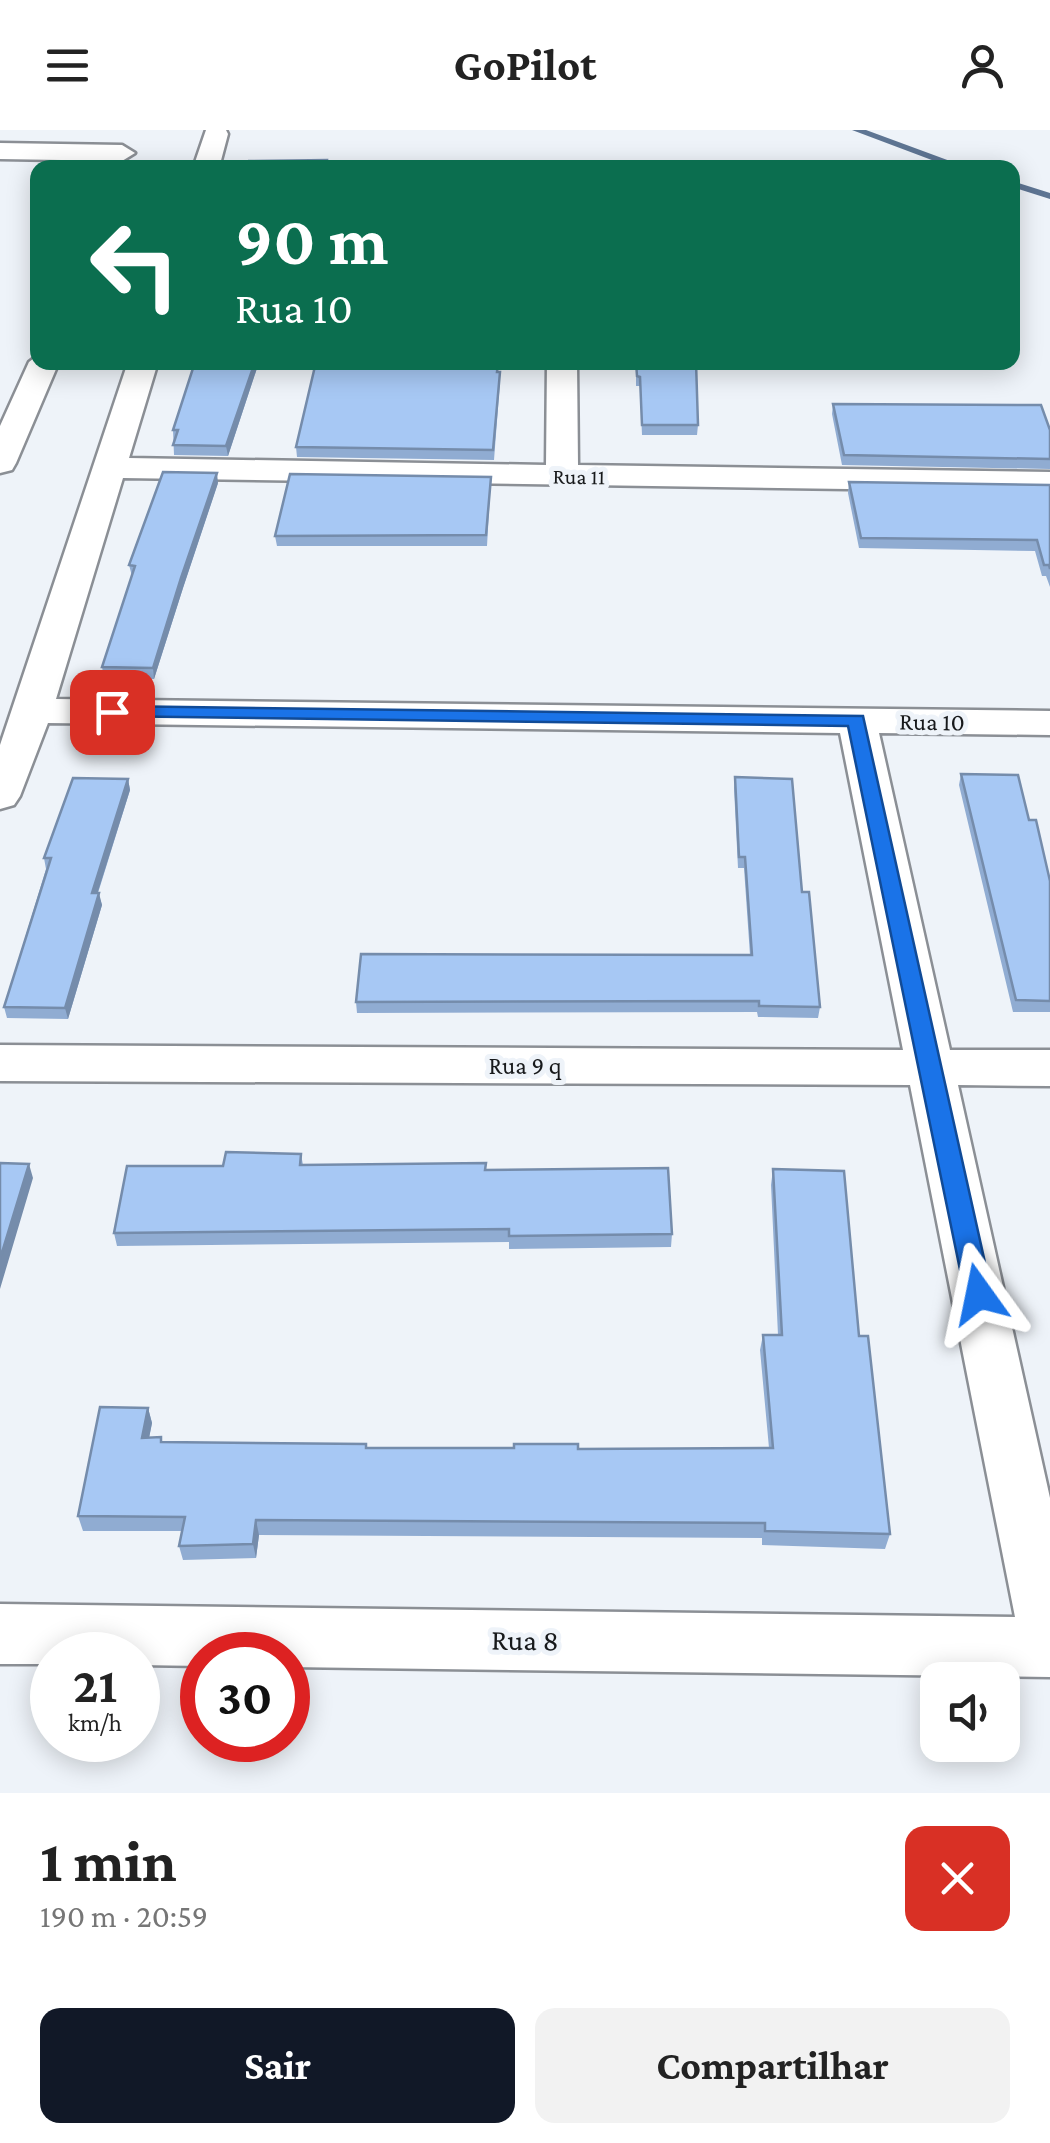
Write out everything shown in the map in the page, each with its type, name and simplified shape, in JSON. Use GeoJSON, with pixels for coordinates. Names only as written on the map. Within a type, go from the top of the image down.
{"type":"FeatureCollection","features":[{"type":"Feature","properties":{"kind":"street"},"geometry":{"type":"LineString","coordinates":[[208,160],[216,134]]}},
{"type":"Feature","properties":{"kind":"street"},"geometry":{"type":"LineString","coordinates":[[0,150],[123,150]]}},
{"type":"Feature","properties":{"kind":"street"},"geometry":{"type":"LineString","coordinates":[[0,374],[34,370]]}},
{"type":"Feature","properties":{"kind":"street"},"geometry":{"type":"LineString","coordinates":[[0,463],[42,370]]}},
{"type":"Feature","properties":{"kind":"street"},"geometry":{"type":"LineString","coordinates":[[0,796],[33,711],[140,370]]}},
{"type":"Feature","properties":{"kind":"street"},"geometry":{"type":"LineString","coordinates":[[562,370],[562,476]]}},
{"type":"Feature","properties":{"kind":"street","name":"Rua 11"},"geometry":{"type":"LineString","coordinates":[[109,468],[1050,482]]}},
{"type":"Feature","properties":{"kind":"street","name":"Rua 10"},"geometry":{"type":"LineString","coordinates":[[33,711],[1050,723]]}},
{"type":"Feature","properties":{"kind":"street"},"geometry":{"type":"LineString","coordinates":[[856,720],[1050,1636]]}},
{"type":"Feature","properties":{"kind":"street","name":"Rua 9 q"},"geometry":{"type":"LineString","coordinates":[[0,1063],[1050,1068]]}},
{"type":"Feature","properties":{"kind":"street","name":"Rua 8"},"geometry":{"type":"LineString","coordinates":[[0,1634],[1050,1646]]}},
{"type":"Feature","properties":{"kind":"building"},"geometry":{"type":"Polygon","coordinates":[[[192,370],[252,370],[226,446],[173,445],[178,430],[173,430],[192,370]]]}},
{"type":"Feature","properties":{"kind":"building"},"geometry":{"type":"Polygon","coordinates":[[[314,370],[500,372],[493,450],[296,447],[314,370]]]}},
{"type":"Feature","properties":{"kind":"building"},"geometry":{"type":"Polygon","coordinates":[[[637,370],[696,370],[698,425],[642,425],[637,370]]]}},
{"type":"Feature","properties":{"kind":"building"},"geometry":{"type":"Polygon","coordinates":[[[833,404],[1041,405],[1050,430],[1050,459],[844,455],[833,404]]]}},
{"type":"Feature","properties":{"kind":"building"},"geometry":{"type":"Polygon","coordinates":[[[163,472],[217,473],[153,668],[102,667],[135,566],[129,565],[163,472]]]}},
{"type":"Feature","properties":{"kind":"building"},"geometry":{"type":"Polygon","coordinates":[[[290,474],[491,477],[486,535],[275,536],[290,474]]]}},
{"type":"Feature","properties":{"kind":"building"},"geometry":{"type":"Polygon","coordinates":[[[849,482],[1050,485],[1050,569],[1044,565],[1037,540],[861,538],[849,482]]]}},
{"type":"Feature","properties":{"kind":"building"},"geometry":{"type":"Polygon","coordinates":[[[961,774],[1018,775],[1029,820],[1036,820],[1050,881],[1050,1001],[1016,1000],[961,774]]]}},
{"type":"Feature","properties":{"kind":"building"},"geometry":{"type":"Polygon","coordinates":[[[735,777],[792,779],[802,892],[809,892],[820,1007],[759,1006],[759,1001],[356,1002],[361,954],[752,955],[745,857],[739,857],[735,777]]]}},
{"type":"Feature","properties":{"kind":"building"},"geometry":{"type":"Polygon","coordinates":[[[73,778],[128,779],[92,893],[99,893],[65,1008],[4,1007],[51,858],[44,858],[73,778]]]}},
{"type":"Feature","properties":{"kind":"building"},"geometry":{"type":"Polygon","coordinates":[[[226,1152],[301,1154],[300,1165],[486,1163],[485,1170],[668,1168],[672,1234],[509,1236],[509,1229],[114,1233],[127,1166],[223,1166],[226,1152]]]}},
{"type":"Feature","properties":{"kind":"building"},"geometry":{"type":"Polygon","coordinates":[[[0,1163],[29,1164],[0,1259],[0,1163]]]}},
{"type":"Feature","properties":{"kind":"building"},"geometry":{"type":"Polygon","coordinates":[[[773,1169],[844,1171],[859,1336],[868,1336],[890,1534],[765,1531],[765,1523],[256,1520],[253,1544],[179,1546],[185,1517],[78,1516],[100,1407],[148,1408],[142,1438],[161,1437],[161,1442],[366,1444],[366,1448],[578,1444],[578,1449],[773,1448],[763,1335],[782,1335],[773,1169]]]}},
{"type":"Feature","properties":{"kind":"waterway"},"geometry":{"type":"LineString","coordinates":[[857,130],[941,160]]}},
{"type":"Feature","properties":{"kind":"waterway"},"geometry":{"type":"LineString","coordinates":[[1020,187],[1050,196]]}},
{"type":"Feature","properties":{"kind":"route"},"geometry":{"type":"LineString","coordinates":[[112,712],[856,720],[979,1294]]}}]}
